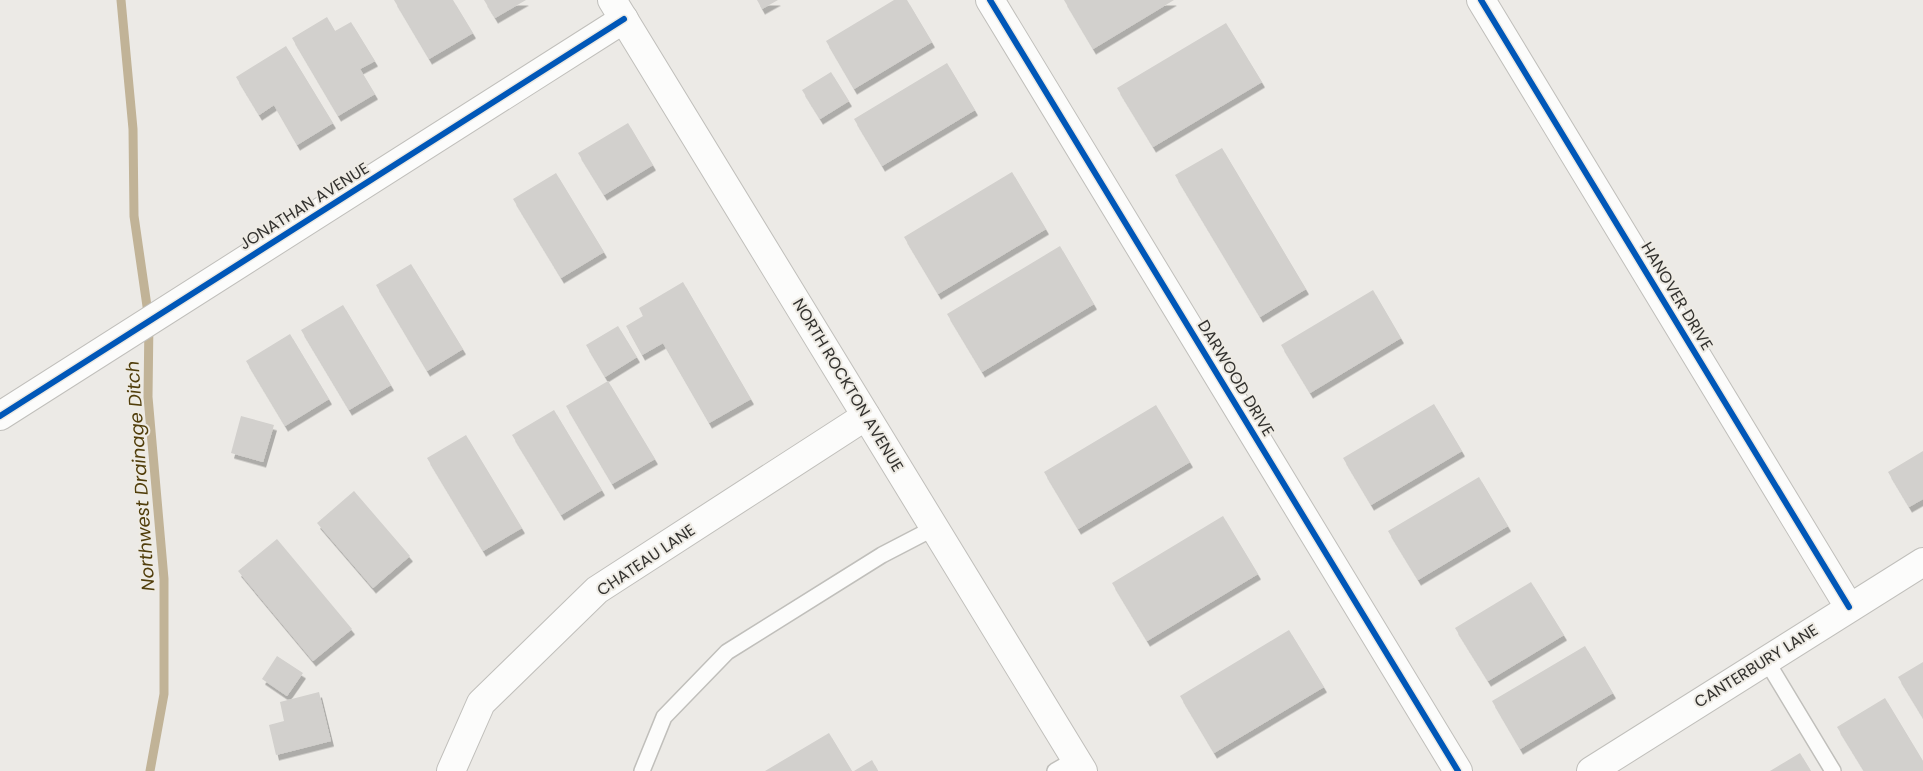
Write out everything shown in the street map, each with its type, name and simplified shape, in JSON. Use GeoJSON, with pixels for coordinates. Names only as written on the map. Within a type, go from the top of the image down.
{"type":"FeatureCollection","features":[{"type":"Feature","properties":{"kind":"street","name":"DARWOOD DRIVE"},"geometry":{"type":"LineString","coordinates":[[990,0],[1458,771]]}},
{"type":"Feature","properties":{"kind":"street","name":"HANOVER DRIVE"},"geometry":{"type":"LineString","coordinates":[[1481,0],[1849,607]]}},
{"type":"Feature","properties":{"kind":"street","name":"JONATHAN AVENUE"},"geometry":{"type":"LineString","coordinates":[[0,416],[618,10]]}},
{"type":"Feature","properties":{"kind":"street","name":"NORTH ROCKTON AVENUE"},"geometry":{"type":"LineString","coordinates":[[618,10],[934,528],[1071,767]]}},
{"type":"Feature","properties":{"kind":"street","name":"CHATEAU LANE"},"geometry":{"type":"LineString","coordinates":[[451,771],[480,703],[597,590],[866,416]]}},
{"type":"Feature","properties":{"kind":"street","name":"CANTERBURY LANE"},"geometry":{"type":"LineString","coordinates":[[1591,771],[1923,562]]}},
{"type":"Feature","properties":{"kind":"lane"},"geometry":{"type":"LineString","coordinates":[[642,771],[664,717],[727,652],[882,555],[934,528]]}},
{"type":"Feature","properties":{"kind":"lane"},"geometry":{"type":"LineString","coordinates":[[1766,660],[1833,771]]}},
{"type":"Feature","properties":{"kind":"building"},"geometry":{"type":"Polygon","coordinates":[[[394,0],[453,0],[473,33],[429,59],[394,0]]]}},
{"type":"Feature","properties":{"kind":"building"},"geometry":{"type":"Polygon","coordinates":[[[484,0],[526,0],[495,18],[484,0]]]}},
{"type":"Feature","properties":{"kind":"building"},"geometry":{"type":"Polygon","coordinates":[[[757,0],[778,0],[762,9],[757,0]]]}},
{"type":"Feature","properties":{"kind":"building"},"geometry":{"type":"Polygon","coordinates":[[[894,0],[907,0],[932,42],[854,89],[826,41],[894,0]]]}},
{"type":"Feature","properties":{"kind":"building"},"geometry":{"type":"Polygon","coordinates":[[[1064,0],[1174,0],[1093,49],[1064,0]]]}},
{"type":"Feature","properties":{"kind":"building"},"geometry":{"type":"Polygon","coordinates":[[[327,17],[335,31],[351,22],[375,61],[360,69],[375,94],[338,116],[292,38],[327,17]]]}},
{"type":"Feature","properties":{"kind":"building"},"geometry":{"type":"Polygon","coordinates":[[[1226,23],[1262,82],[1153,147],[1117,88],[1226,23]]]}},
{"type":"Feature","properties":{"kind":"building"},"geometry":{"type":"Polygon","coordinates":[[[286,46],[333,123],[297,145],[274,105],[259,115],[236,77],[286,46]]]}},
{"type":"Feature","properties":{"kind":"building"},"geometry":{"type":"Polygon","coordinates":[[[947,63],[975,110],[882,166],[854,119],[947,63]]]}},
{"type":"Feature","properties":{"kind":"building"},"geometry":{"type":"Polygon","coordinates":[[[831,72],[849,101],[820,119],[802,90],[831,72]]]}},
{"type":"Feature","properties":{"kind":"building"},"geometry":{"type":"Polygon","coordinates":[[[628,123],[653,165],[604,195],[578,153],[628,123]]]}},
{"type":"Feature","properties":{"kind":"building"},"geometry":{"type":"Polygon","coordinates":[[[1222,148],[1306,289],[1260,317],[1175,175],[1222,148]]]}},
{"type":"Feature","properties":{"kind":"building"},"geometry":{"type":"Polygon","coordinates":[[[1012,172],[1046,229],[938,294],[904,237],[1012,172]]]}},
{"type":"Feature","properties":{"kind":"building"},"geometry":{"type":"Polygon","coordinates":[[[556,173],[604,252],[561,278],[513,199],[556,173]]]}},
{"type":"Feature","properties":{"kind":"building"},"geometry":{"type":"Polygon","coordinates":[[[1060,246],[1094,304],[982,372],[947,314],[1060,246]]]}},
{"type":"Feature","properties":{"kind":"building"},"geometry":{"type":"Polygon","coordinates":[[[411,264],[463,349],[427,371],[376,285],[411,264]]]}},
{"type":"Feature","properties":{"kind":"building"},"geometry":{"type":"Polygon","coordinates":[[[683,282],[751,399],[709,423],[663,343],[642,355],[626,326],[643,316],[639,308],[683,282]]]}},
{"type":"Feature","properties":{"kind":"building"},"geometry":{"type":"Polygon","coordinates":[[[1373,290],[1401,338],[1310,393],[1281,345],[1373,290]]]}},
{"type":"Feature","properties":{"kind":"building"},"geometry":{"type":"Polygon","coordinates":[[[343,305],[391,385],[349,410],[301,330],[343,305]]]}},
{"type":"Feature","properties":{"kind":"building"},"geometry":{"type":"Polygon","coordinates":[[[618,326],[637,357],[605,377],[586,345],[618,326]]]}},
{"type":"Feature","properties":{"kind":"building"},"geometry":{"type":"Polygon","coordinates":[[[290,334],[329,399],[285,426],[246,361],[290,334]]]}},
{"type":"Feature","properties":{"kind":"building"},"geometry":{"type":"Polygon","coordinates":[[[608,381],[655,459],[612,484],[566,406],[608,381]]]}},
{"type":"Feature","properties":{"kind":"building"},"geometry":{"type":"Polygon","coordinates":[[[1434,404],[1462,451],[1371,505],[1343,458],[1434,404]]]}},
{"type":"Feature","properties":{"kind":"building"},"geometry":{"type":"Polygon","coordinates":[[[1156,405],[1190,462],[1078,529],[1044,472],[1156,405]]]}},
{"type":"Feature","properties":{"kind":"building"},"geometry":{"type":"Polygon","coordinates":[[[554,410],[602,490],[561,515],[512,435],[554,410]]]}},
{"type":"Feature","properties":{"kind":"building"},"geometry":{"type":"Polygon","coordinates":[[[241,416],[274,425],[263,462],[231,453],[241,416]]]}},
{"type":"Feature","properties":{"kind":"building"},"geometry":{"type":"Polygon","coordinates":[[[466,435],[522,528],[483,551],[427,458],[466,435]]]}},
{"type":"Feature","properties":{"kind":"building"},"geometry":{"type":"Polygon","coordinates":[[[1923,451],[1923,499],[1909,507],[1888,472],[1923,451]]]}},
{"type":"Feature","properties":{"kind":"building"},"geometry":{"type":"Polygon","coordinates":[[[1479,477],[1508,526],[1418,580],[1388,531],[1479,477]]]}},
{"type":"Feature","properties":{"kind":"building"},"geometry":{"type":"Polygon","coordinates":[[[354,491],[410,556],[373,588],[317,523],[354,491]]]}},
{"type":"Feature","properties":{"kind":"building"},"geometry":{"type":"Polygon","coordinates":[[[1223,516],[1258,574],[1147,641],[1112,583],[1223,516]]]}},
{"type":"Feature","properties":{"kind":"building"},"geometry":{"type":"Polygon","coordinates":[[[277,539],[352,629],[313,661],[238,571],[277,539]]]}},
{"type":"Feature","properties":{"kind":"building"},"geometry":{"type":"Polygon","coordinates":[[[1531,582],[1564,635],[1488,681],[1455,628],[1531,582]]]}},
{"type":"Feature","properties":{"kind":"building"},"geometry":{"type":"Polygon","coordinates":[[[1289,630],[1324,687],[1214,753],[1180,696],[1289,630]]]}},
{"type":"Feature","properties":{"kind":"building"},"geometry":{"type":"Polygon","coordinates":[[[1585,646],[1613,693],[1520,749],[1492,701],[1585,646]]]}},
{"type":"Feature","properties":{"kind":"building"},"geometry":{"type":"Polygon","coordinates":[[[277,656],[303,673],[287,696],[262,679],[277,656]]]}},
{"type":"Feature","properties":{"kind":"building"},"geometry":{"type":"Polygon","coordinates":[[[1923,662],[1923,718],[1898,677],[1923,662]]]}},
{"type":"Feature","properties":{"kind":"building"},"geometry":{"type":"Polygon","coordinates":[[[319,692],[331,741],[276,755],[269,725],[284,721],[280,702],[319,692]]]}},
{"type":"Feature","properties":{"kind":"building"},"geometry":{"type":"Polygon","coordinates":[[[1885,698],[1923,761],[1923,771],[1864,771],[1837,727],[1885,698]]]}},
{"type":"Feature","properties":{"kind":"building"},"geometry":{"type":"Polygon","coordinates":[[[829,733],[852,771],[765,771],[829,733]]]}},
{"type":"Feature","properties":{"kind":"building"},"geometry":{"type":"Polygon","coordinates":[[[1800,753],[1811,771],[1770,771],[1800,753]]]}},
{"type":"Feature","properties":{"kind":"building"},"geometry":{"type":"Polygon","coordinates":[[[872,760],[878,771],[854,771],[872,760]]]}},
{"type":"Feature","properties":{"kind":"waterway","name":"Northwest Drainage Ditch"},"geometry":{"type":"LineString","coordinates":[[121,0],[133,129],[134,216],[149,320],[148,397],[164,579],[164,694],[150,771]]}},
{"type":"Feature","properties":{"kind":"cycle path"},"geometry":{"type":"LineString","coordinates":[[990,0],[1458,771]]}},
{"type":"Feature","properties":{"kind":"cycle path"},"geometry":{"type":"LineString","coordinates":[[1481,0],[1849,607]]}},
{"type":"Feature","properties":{"kind":"cycle path"},"geometry":{"type":"LineString","coordinates":[[0,416],[624,19]]}}]}
